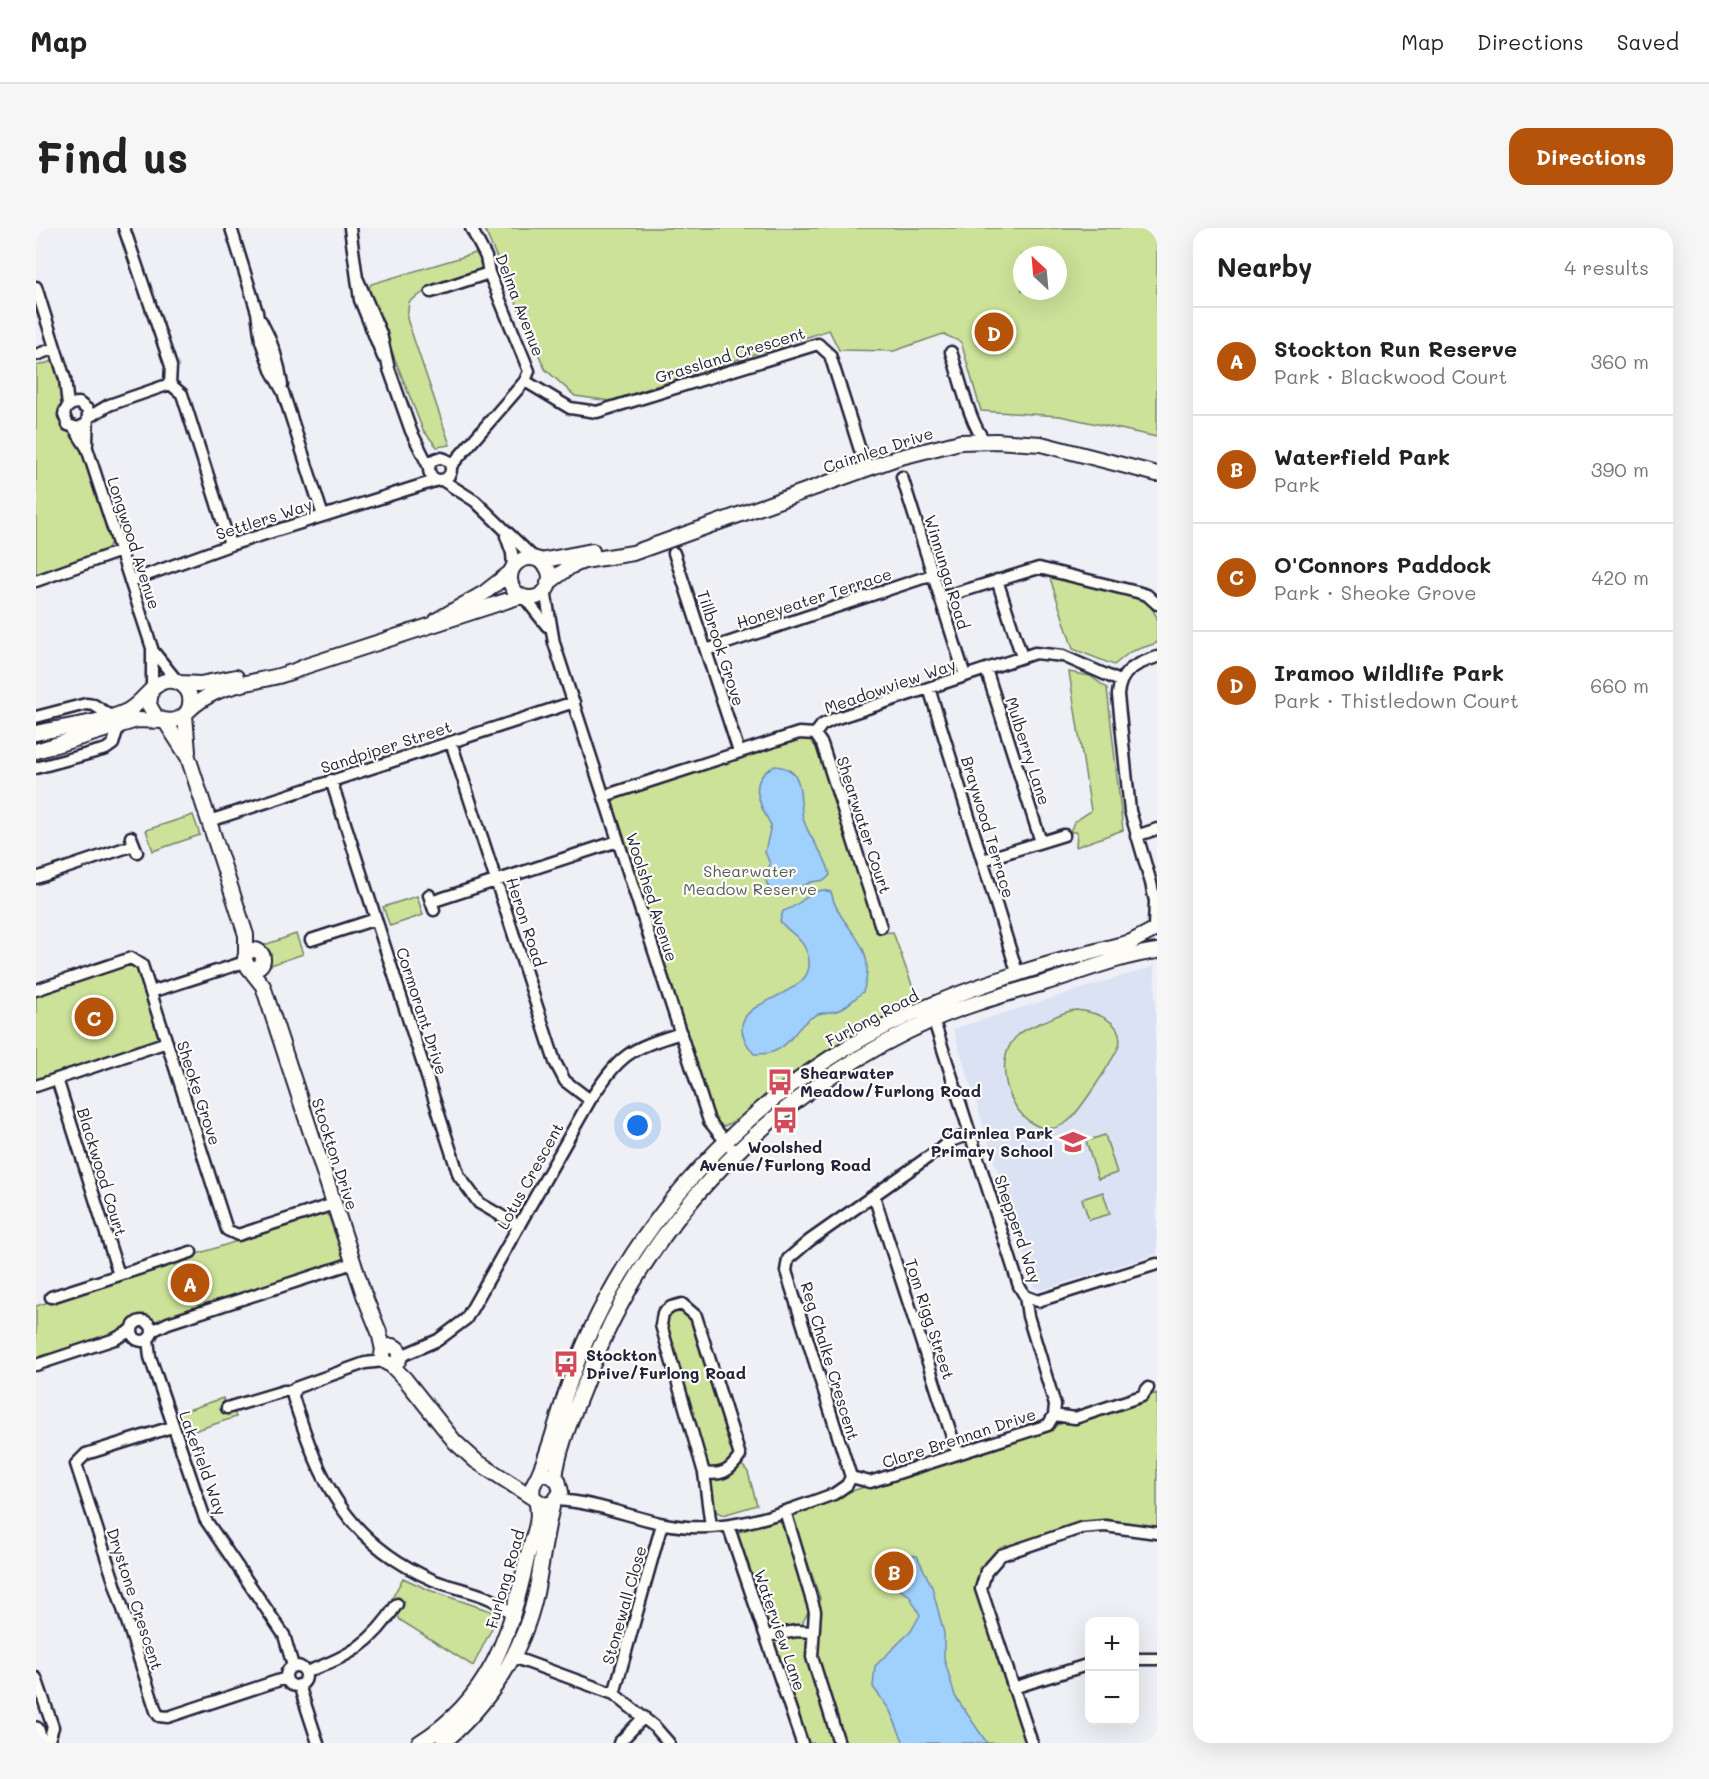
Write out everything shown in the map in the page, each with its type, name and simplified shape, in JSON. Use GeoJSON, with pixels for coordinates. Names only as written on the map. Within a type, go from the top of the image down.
{"type":"FeatureCollection","features":[{"type":"Feature","properties":{"kind":"main road"},"geometry":{"type":"LineString","coordinates":[[36,1730],[50,1741]]}},
{"type":"Feature","properties":{"kind":"street"},"geometry":{"type":"LineString","coordinates":[[124,228],[171,366],[170,384]]}},
{"type":"Feature","properties":{"kind":"street"},"geometry":{"type":"LineString","coordinates":[[231,228],[257,312],[270,338],[280,368],[283,392],[323,516]]}},
{"type":"Feature","properties":{"kind":"street"},"geometry":{"type":"LineString","coordinates":[[350,228],[358,280],[381,334],[389,369],[416,442],[429,469],[440,480],[464,492]]}},
{"type":"Feature","properties":{"kind":"street","name":"Delma Avenue"},"geometry":{"type":"LineString","coordinates":[[446,463],[468,445],[525,381],[529,367],[489,273],[486,257],[471,228]]}},
{"type":"Feature","properties":{"kind":"street"},"geometry":{"type":"LineString","coordinates":[[431,292],[489,273]]}},
{"type":"Feature","properties":{"kind":"street","name":"Longwood Avenue"},"geometry":{"type":"LineString","coordinates":[[36,287],[65,379],[82,411],[87,448],[152,648],[152,690]]}},
{"type":"Feature","properties":{"kind":"street","name":"Grassland Crescent"},"geometry":{"type":"LineString","coordinates":[[525,381],[570,408],[597,412],[818,344],[830,355],[866,470]]}},
{"type":"Feature","properties":{"kind":"street"},"geometry":{"type":"LineString","coordinates":[[36,355],[55,348]]}},
{"type":"Feature","properties":{"kind":"street"},"geometry":{"type":"LineString","coordinates":[[951,352],[971,409],[972,422],[985,441]]}},
{"type":"Feature","properties":{"kind":"street"},"geometry":{"type":"LineString","coordinates":[[74,428],[82,411],[109,405],[170,384]]}},
{"type":"Feature","properties":{"kind":"street"},"geometry":{"type":"LineString","coordinates":[[170,384],[182,394],[230,546]]}},
{"type":"Feature","properties":{"kind":"street","name":"Longwood Avenue"},"geometry":{"type":"LineString","coordinates":[[82,411],[64,419],[74,428],[87,448]]}},
{"type":"Feature","properties":{"kind":"street"},"geometry":{"type":"LineString","coordinates":[[960,442],[972,422]]}},
{"type":"Feature","properties":{"kind":"street"},"geometry":{"type":"LineString","coordinates":[[36,733],[115,721],[142,719],[176,721],[201,698],[221,689],[280,677],[306,666],[523,596],[536,596],[547,587],[548,571],[464,492],[446,463],[416,442]]}},
{"type":"Feature","properties":{"kind":"street","name":"Cairnlea Drive"},"geometry":{"type":"LineString","coordinates":[[547,587],[571,566],[584,561],[620,557],[897,458],[960,442],[1041,444],[1157,474]]}},
{"type":"Feature","properties":{"kind":"street","name":"Settlers Way"},"geometry":{"type":"LineString","coordinates":[[408,489],[429,469],[432,461],[446,463]]}},
{"type":"Feature","properties":{"kind":"street"},"geometry":{"type":"LineString","coordinates":[[440,480],[446,463]]}},
{"type":"Feature","properties":{"kind":"street","name":"Winnunga Road"},"geometry":{"type":"LineString","coordinates":[[902,477],[965,676]]}},
{"type":"Feature","properties":{"kind":"street","name":"Settlers Way"},"geometry":{"type":"LineString","coordinates":[[129,581],[230,546],[440,480]]}},
{"type":"Feature","properties":{"kind":"street"},"geometry":{"type":"LineString","coordinates":[[502,528],[512,553],[513,588],[523,596]]}},
{"type":"Feature","properties":{"kind":"street","name":"Cairnlea Drive"},"geometry":{"type":"LineString","coordinates":[[538,560],[597,550],[650,545]]}},
{"type":"Feature","properties":{"kind":"street"},"geometry":{"type":"LineString","coordinates":[[36,581],[121,551]]}},
{"type":"Feature","properties":{"kind":"street","name":"Tillbrook Grove"},"geometry":{"type":"LineString","coordinates":[[674,553],[739,752]]}},
{"type":"Feature","properties":{"kind":"street"},"geometry":{"type":"LineString","coordinates":[[427,627],[454,608],[484,593],[523,560],[538,560]]}},
{"type":"Feature","properties":{"kind":"street"},"geometry":{"type":"LineString","coordinates":[[940,598],[1031,569],[1046,569],[1147,595],[1157,604]]}},
{"type":"Feature","properties":{"kind":"street","name":"Honeyeater Terrace"},"geometry":{"type":"LineString","coordinates":[[705,650],[932,576]]}},
{"type":"Feature","properties":{"kind":"street"},"geometry":{"type":"LineString","coordinates":[[997,580],[1022,657]]}},
{"type":"Feature","properties":{"kind":"street","name":"Woolshed Avenue"},"geometry":{"type":"LineString","coordinates":[[547,587],[554,643]]}},
{"type":"Feature","properties":{"kind":"street","name":"Woolshed Avenue"},"geometry":{"type":"LineString","coordinates":[[523,596],[544,621],[554,643],[709,1121],[730,1148]]}},
{"type":"Feature","properties":{"kind":"street","name":"Longwood Avenue"},"geometry":{"type":"LineString","coordinates":[[152,648],[179,682]]}},
{"type":"Feature","properties":{"kind":"street","name":"Meadowview Way"},"geometry":{"type":"LineString","coordinates":[[603,796],[799,733],[815,734],[822,725],[834,719],[1035,653],[1063,656],[1120,681]]}},
{"type":"Feature","properties":{"kind":"street"},"geometry":{"type":"LineString","coordinates":[[1157,657],[1134,665],[1125,673],[1120,681],[1118,695],[1130,811],[1155,901],[1155,927],[1152,942],[1157,950]]}},
{"type":"Feature","properties":{"kind":"street"},"geometry":{"type":"LineString","coordinates":[[36,751],[115,721],[136,706],[163,681],[200,684],[306,666]]}},
{"type":"Feature","properties":{"kind":"street","name":"Mulberry Lane"},"geometry":{"type":"LineString","coordinates":[[986,669],[1041,842]]}},
{"type":"Feature","properties":{"kind":"street"},"geometry":{"type":"LineString","coordinates":[[179,682],[189,693],[186,713],[188,757]]}},
{"type":"Feature","properties":{"kind":"street","name":"Braywood Terrace"},"geometry":{"type":"LineString","coordinates":[[930,688],[1018,975]]}},
{"type":"Feature","properties":{"kind":"street"},"geometry":{"type":"LineString","coordinates":[[151,992],[252,959],[188,757],[164,721],[151,711],[149,705],[152,690]]}},
{"type":"Feature","properties":{"kind":"street","name":"Sandpiper Street"},"geometry":{"type":"LineString","coordinates":[[209,821],[573,702]]}},
{"type":"Feature","properties":{"kind":"street"},"geometry":{"type":"LineString","coordinates":[[36,717],[86,704],[94,705],[115,721]]}},
{"type":"Feature","properties":{"kind":"street"},"geometry":{"type":"LineString","coordinates":[[36,768],[106,749],[113,744],[115,721]]}},
{"type":"Feature","properties":{"kind":"street","name":"Shearwater Court"},"geometry":{"type":"LineString","coordinates":[[815,734],[822,744],[881,927]]}},
{"type":"Feature","properties":{"kind":"street","name":"Heron Road"},"geometry":{"type":"LineString","coordinates":[[451,742],[555,1062],[565,1081],[590,1100]]}},
{"type":"Feature","properties":{"kind":"street","name":"Cormorant Drive"},"geometry":{"type":"LineString","coordinates":[[331,780],[459,1176],[479,1203],[519,1226]]}},
{"type":"Feature","properties":{"kind":"street"},"geometry":{"type":"LineString","coordinates":[[1136,836],[1157,829]]}},
{"type":"Feature","properties":{"kind":"street"},"geometry":{"type":"LineString","coordinates":[[983,860],[1064,835]]}},
{"type":"Feature","properties":{"kind":"street"},"geometry":{"type":"LineString","coordinates":[[431,902],[618,841]]}},
{"type":"Feature","properties":{"kind":"street"},"geometry":{"type":"LineString","coordinates":[[36,878],[134,845]]}},
{"type":"Feature","properties":{"kind":"street"},"geometry":{"type":"LineString","coordinates":[[1151,883],[1157,895]]}},
{"type":"Feature","properties":{"kind":"street"},"geometry":{"type":"LineString","coordinates":[[311,940],[376,919]]}},
{"type":"Feature","properties":{"kind":"street","name":"Furlong Road"},"geometry":{"type":"LineString","coordinates":[[931,1013],[1018,975],[1131,942],[1155,927]]}},
{"type":"Feature","properties":{"kind":"street","name":"Furlong Road"},"geometry":{"type":"LineString","coordinates":[[443,1743],[475,1713],[505,1673],[514,1619],[539,1520],[535,1489],[569,1382],[606,1300],[632,1256],[672,1201],[730,1148],[798,1080],[873,1033],[931,1013],[1157,950]]}},
{"type":"Feature","properties":{"kind":"street","name":"Sheoke Grove"},"geometry":{"type":"LineString","coordinates":[[36,990],[131,958],[142,965],[229,1232],[238,1235],[334,1204]]}},
{"type":"Feature","properties":{"kind":"street","name":"Stockton Drive"},"geometry":{"type":"LineString","coordinates":[[252,959],[263,986],[353,1263],[379,1332],[391,1354]]}},
{"type":"Feature","properties":{"kind":"street","name":"Shepperd Way"},"geometry":{"type":"LineString","coordinates":[[931,1013],[1019,1286],[1025,1296],[1038,1301],[1157,1264]]}},
{"type":"Feature","properties":{"kind":"street","name":"Lotus Crescent"},"geometry":{"type":"LineString","coordinates":[[391,1354],[438,1340],[466,1319],[590,1100],[611,1068],[628,1053],[681,1033]]}},
{"type":"Feature","properties":{"kind":"street"},"geometry":{"type":"LineString","coordinates":[[36,1086],[167,1042]]}},
{"type":"Feature","properties":{"kind":"street","name":"Blackwood Court"},"geometry":{"type":"LineString","coordinates":[[57,1079],[119,1275]]}},
{"type":"Feature","properties":{"kind":"street","name":"Reg Chalke Crescent"},"geometry":{"type":"LineString","coordinates":[[851,1477],[786,1271],[788,1259],[809,1241],[951,1141],[970,1134]]}},
{"type":"Feature","properties":{"kind":"street","name":"Furlong Road"},"geometry":{"type":"LineString","coordinates":[[419,1743],[462,1707],[507,1654],[531,1611],[557,1492],[559,1450],[591,1366],[623,1300],[666,1232],[730,1148]]}},
{"type":"Feature","properties":{"kind":"street","name":"Tom Rigg Street"},"geometry":{"type":"LineString","coordinates":[[874,1196],[957,1452]]}},
{"type":"Feature","properties":{"kind":"street"},"geometry":{"type":"LineString","coordinates":[[51,1297],[190,1252]]}},
{"type":"Feature","properties":{"kind":"street"},"geometry":{"type":"LineString","coordinates":[[36,1365],[115,1339],[143,1334],[168,1323],[353,1263]]}},
{"type":"Feature","properties":{"kind":"street","name":"Clare Brennan Drive"},"geometry":{"type":"LineString","coordinates":[[851,1477],[870,1482],[957,1452],[974,1449],[1048,1425],[1054,1415],[1055,1405],[1028,1316],[1025,1296]]}},
{"type":"Feature","properties":{"kind":"street"},"geometry":{"type":"LineString","coordinates":[[704,1473],[717,1475],[731,1469],[740,1456],[696,1316],[682,1304],[671,1306],[663,1313],[661,1325],[704,1473],[711,1527]]}},
{"type":"Feature","properties":{"kind":"street","name":"Lakefield Way"},"geometry":{"type":"LineString","coordinates":[[143,1334],[172,1427],[205,1519],[284,1635],[293,1666]]}},
{"type":"Feature","properties":{"kind":"street"},"geometry":{"type":"LineString","coordinates":[[293,1391],[298,1385],[391,1354],[405,1378],[454,1442],[476,1461],[507,1479],[535,1489],[544,1504],[557,1492]]}},
{"type":"Feature","properties":{"kind":"street"},"geometry":{"type":"LineString","coordinates":[[1054,1415],[1075,1418],[1142,1396],[1148,1388]]}},
{"type":"Feature","properties":{"kind":"street"},"geometry":{"type":"LineString","coordinates":[[227,1408],[284,1390],[293,1391]]}},
{"type":"Feature","properties":{"kind":"street"},"geometry":{"type":"LineString","coordinates":[[293,1391],[319,1472],[337,1503],[360,1531],[402,1563],[433,1580],[499,1602],[514,1619]]}},
{"type":"Feature","properties":{"kind":"street","name":"Drystone Crescent"},"geometry":{"type":"LineString","coordinates":[[172,1427],[86,1454],[76,1464],[156,1711],[162,1717],[172,1716],[286,1678]]}},
{"type":"Feature","properties":{"kind":"street"},"geometry":{"type":"LineString","coordinates":[[535,1489],[546,1475],[557,1492],[582,1502],[662,1524],[700,1529],[729,1528],[841,1491],[851,1477]]}},
{"type":"Feature","properties":{"kind":"street"},"geometry":{"type":"LineString","coordinates":[[785,1511],[815,1611],[812,1657],[839,1743]]}},
{"type":"Feature","properties":{"kind":"street","name":"Stonewall Close"},"geometry":{"type":"LineString","coordinates":[[614,1694],[662,1524]]}},
{"type":"Feature","properties":{"kind":"street"},"geometry":{"type":"LineString","coordinates":[[1032,1743],[981,1589],[987,1572],[1001,1555],[1081,1528],[1105,1526],[1157,1533]]}},
{"type":"Feature","properties":{"kind":"street","name":"Waterview Lane"},"geometry":{"type":"LineString","coordinates":[[729,1528],[802,1743]]}},
{"type":"Feature","properties":{"kind":"street"},"geometry":{"type":"LineString","coordinates":[[499,1602],[514,1600],[521,1593]]}},
{"type":"Feature","properties":{"kind":"street"},"geometry":{"type":"LineString","coordinates":[[306,1672],[342,1659],[362,1645],[397,1604]]}},
{"type":"Feature","properties":{"kind":"street"},"geometry":{"type":"LineString","coordinates":[[766,1636],[797,1630],[813,1632]]}},
{"type":"Feature","properties":{"kind":"street"},"geometry":{"type":"LineString","coordinates":[[507,1654],[614,1694],[644,1717],[669,1743]]}},
{"type":"Feature","properties":{"kind":"street"},"geometry":{"type":"LineString","coordinates":[[1139,1659],[1157,1659]]}},
{"type":"Feature","properties":{"kind":"street"},"geometry":{"type":"LineString","coordinates":[[1013,1688],[1085,1665]]}},
{"type":"Feature","properties":{"kind":"street"},"geometry":{"type":"LineString","coordinates":[[293,1666],[302,1667],[306,1672],[306,1678],[299,1685],[291,1684],[286,1678],[286,1672],[293,1666]]}},
{"type":"Feature","properties":{"kind":"street"},"geometry":{"type":"LineString","coordinates":[[36,1678],[51,1719],[50,1741]]}},
{"type":"Feature","properties":{"kind":"street"},"geometry":{"type":"LineString","coordinates":[[299,1685],[318,1743]]}},
{"type":"Feature","properties":{"kind":"street"},"geometry":{"type":"LineString","coordinates":[[619,1743],[644,1717]]}},
{"type":"Feature","properties":{"kind":"shaded area","name":"Cairnlea Park Primary School"},"geometry":{"type":"Polygon","coordinates":[[[1155,966],[1157,1254],[1041,1290],[1034,1287],[953,1029],[1155,966]]]}},
{"type":"Feature","properties":{"kind":"green space"},"geometry":{"type":"Polygon","coordinates":[[[484,228],[1157,228],[1157,437],[1060,416],[981,411],[961,342],[943,334],[894,351],[839,350],[829,330],[610,401],[575,396],[545,369],[484,228]]]}},
{"type":"Feature","properties":{"kind":"green space"},"geometry":{"type":"Polygon","coordinates":[[[479,252],[484,268],[436,284],[409,302],[407,319],[450,445],[437,447],[423,430],[368,291],[371,284],[479,252]]]}},
{"type":"Feature","properties":{"kind":"green space"},"geometry":{"type":"Polygon","coordinates":[[[53,361],[61,383],[71,431],[82,447],[112,541],[106,551],[36,576],[36,366],[53,361]]]}},
{"type":"Feature","properties":{"kind":"green space"},"geometry":{"type":"Polygon","coordinates":[[[1049,575],[1147,601],[1157,617],[1157,643],[1130,652],[1114,665],[1073,649],[1049,575]]]}},
{"type":"Feature","properties":{"kind":"green space"},"geometry":{"type":"Polygon","coordinates":[[[1069,672],[1090,676],[1107,688],[1123,830],[1076,847],[1077,832],[1070,832],[1074,822],[1091,811],[1069,672]]]}},
{"type":"Feature","properties":{"kind":"green space","name":"Shearwater Meadow Reserve"},"geometry":{"type":"Polygon","coordinates":[[[800,736],[812,737],[819,744],[879,933],[893,932],[918,1002],[826,1051],[747,1115],[722,1127],[715,1121],[611,798],[800,736]]]}},
{"type":"Feature","properties":{"kind":"green space"},"geometry":{"type":"Polygon","coordinates":[[[193,815],[200,835],[153,851],[146,830],[193,815]]]}},
{"type":"Feature","properties":{"kind":"green space"},"geometry":{"type":"Polygon","coordinates":[[[417,896],[423,915],[390,926],[383,907],[417,896]]]}},
{"type":"Feature","properties":{"kind":"green space"},"geometry":{"type":"Polygon","coordinates":[[[296,934],[303,954],[271,965],[271,953],[264,945],[296,934]]]}},
{"type":"Feature","properties":{"kind":"green space"},"geometry":{"type":"Polygon","coordinates":[[[131,964],[138,968],[160,1039],[36,1079],[36,994],[131,964]]]}},
{"type":"Feature","properties":{"kind":"green space"},"geometry":{"type":"Polygon","coordinates":[[[1076,1010],[1100,1016],[1113,1024],[1120,1037],[1119,1046],[1087,1098],[1067,1122],[1051,1128],[1037,1126],[1024,1116],[1013,1102],[1007,1085],[1005,1067],[1008,1049],[1023,1031],[1063,1013],[1076,1010]]]}},
{"type":"Feature","properties":{"kind":"green space"},"geometry":{"type":"Polygon","coordinates":[[[1105,1135],[1117,1173],[1098,1179],[1086,1141],[1105,1135]]]}},
{"type":"Feature","properties":{"kind":"green space"},"geometry":{"type":"Polygon","coordinates":[[[1103,1192],[1110,1214],[1089,1220],[1082,1199],[1103,1192]]]}},
{"type":"Feature","properties":{"kind":"green space"},"geometry":{"type":"Polygon","coordinates":[[[327,1212],[344,1260],[36,1361],[36,1306],[327,1212]]]}},
{"type":"Feature","properties":{"kind":"green space"},"geometry":{"type":"Polygon","coordinates":[[[681,1310],[689,1316],[732,1453],[748,1472],[757,1505],[723,1515],[715,1511],[707,1462],[666,1323],[671,1313],[681,1310]]]}},
{"type":"Feature","properties":{"kind":"green space"},"geometry":{"type":"Polygon","coordinates":[[[1157,1393],[1157,1529],[1079,1523],[998,1550],[979,1568],[978,1590],[1027,1743],[845,1743],[814,1645],[820,1598],[792,1517],[799,1508],[1157,1393]]]}},
{"type":"Feature","properties":{"kind":"green space"},"geometry":{"type":"Polygon","coordinates":[[[223,1398],[228,1411],[234,1410],[236,1417],[185,1434],[179,1413],[223,1398]]]}},
{"type":"Feature","properties":{"kind":"green space"},"geometry":{"type":"Polygon","coordinates":[[[777,1520],[783,1523],[809,1610],[803,1622],[837,1743],[806,1743],[736,1533],[777,1520]]]}},
{"type":"Feature","properties":{"kind":"green space"},"geometry":{"type":"Polygon","coordinates":[[[403,1578],[429,1590],[499,1614],[473,1666],[400,1620],[390,1602],[403,1578]]]}},
{"type":"Feature","properties":{"kind":"water"},"geometry":{"type":"Polygon","coordinates":[[[775,766],[786,768],[795,775],[799,786],[804,821],[830,875],[825,880],[811,882],[787,893],[775,893],[768,886],[765,878],[770,864],[765,852],[771,825],[759,800],[758,785],[766,771],[775,766]]]}},
{"type":"Feature","properties":{"kind":"water"},"geometry":{"type":"Polygon","coordinates":[[[822,890],[831,892],[842,918],[863,948],[867,974],[863,992],[841,1009],[818,1014],[809,1019],[777,1050],[754,1054],[742,1033],[744,1019],[755,1008],[788,991],[802,980],[809,967],[803,944],[780,921],[783,911],[822,890]]]}},
{"type":"Feature","properties":{"kind":"water"},"geometry":{"type":"Polygon","coordinates":[[[899,1553],[917,1556],[932,1587],[944,1633],[944,1658],[955,1696],[987,1743],[904,1743],[889,1709],[873,1687],[875,1666],[911,1631],[920,1615],[909,1595],[893,1586],[882,1567],[899,1553]]]}},
{"type":"Feature","properties":{"kind":"place","name":"Iramoo Wildlife Park"},"geometry":{"type":"Point","coordinates":[994,332]}},
{"type":"Feature","properties":{"kind":"place","name":"O'Connors Paddock"},"geometry":{"type":"Point","coordinates":[94,1017]}},
{"type":"Feature","properties":{"kind":"place","name":"Shearwater Meadow/Furlong Road"},"geometry":{"type":"Point","coordinates":[780,1082]}},
{"type":"Feature","properties":{"kind":"place","name":"Woolshed Avenue/Furlong Road"},"geometry":{"type":"Point","coordinates":[785,1120]}},
{"type":"Feature","properties":{"kind":"place","name":"Cairnlea Park Primary School"},"geometry":{"type":"Point","coordinates":[1073,1142]}},
{"type":"Feature","properties":{"kind":"place","name":"Stockton Run Reserve"},"geometry":{"type":"Point","coordinates":[190,1283]}},
{"type":"Feature","properties":{"kind":"place","name":"Stockton Drive/Furlong Road"},"geometry":{"type":"Point","coordinates":[566,1364]}},
{"type":"Feature","properties":{"kind":"place","name":"Waterfield Park"},"geometry":{"type":"Point","coordinates":[894,1571]}}]}
